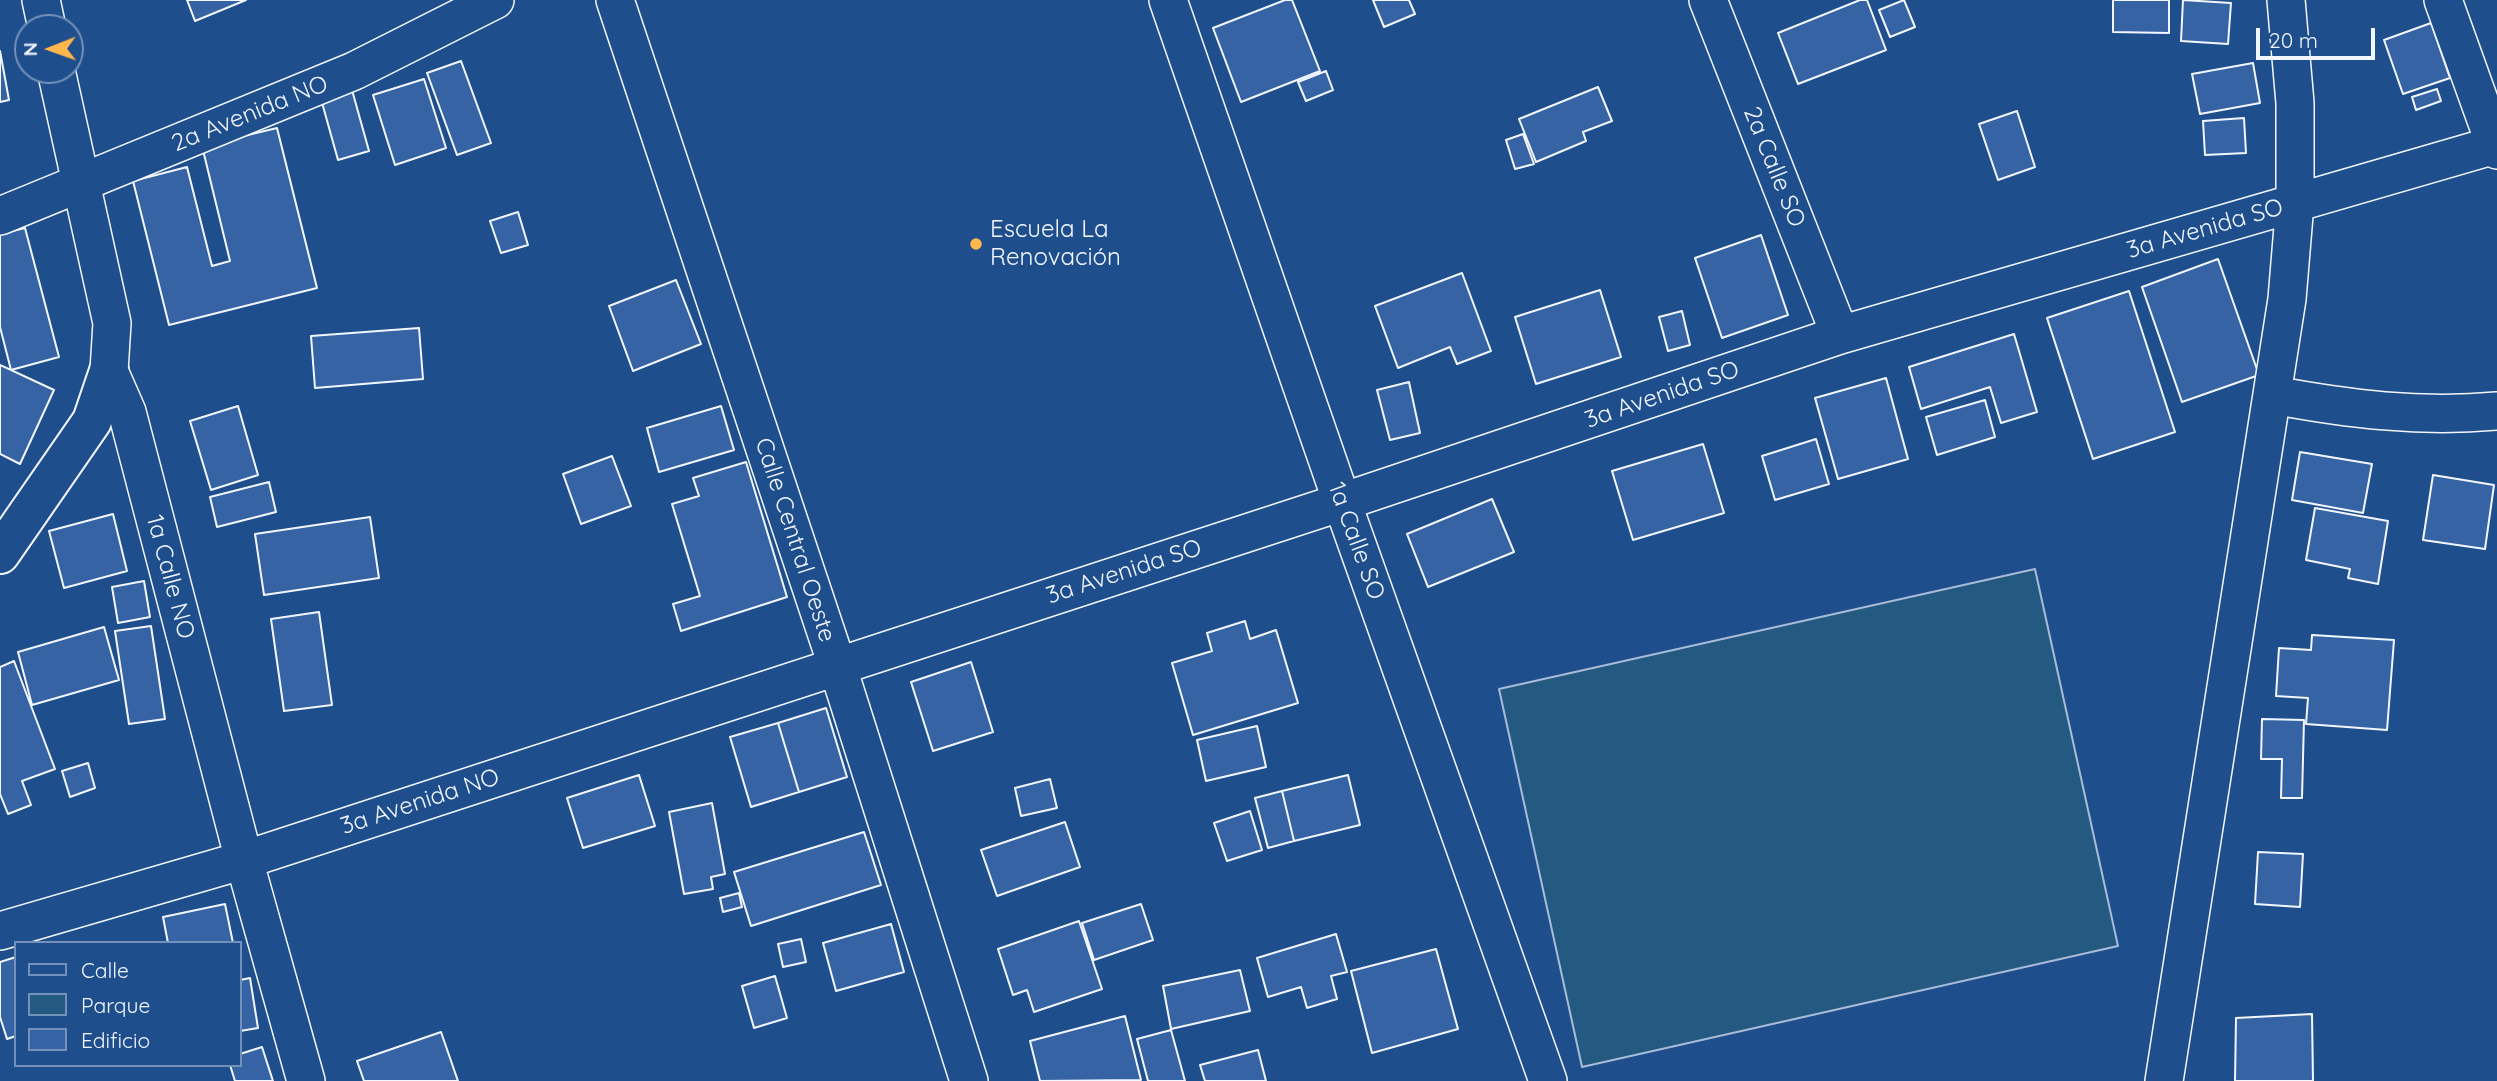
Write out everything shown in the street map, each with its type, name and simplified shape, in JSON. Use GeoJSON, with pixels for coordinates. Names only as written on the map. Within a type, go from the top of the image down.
{"type":"FeatureCollection","features":[{"type":"Feature","properties":{"kind":"street","name":"2a Avenida NO"},"geometry":{"type":"LineString","coordinates":[[0,216],[354,71],[495,0]]}},
{"type":"Feature","properties":{"kind":"street","name":"Calle Central Oeste"},"geometry":{"type":"LineString","coordinates":[[615,0],[837,665],[969,1081]]}},
{"type":"Feature","properties":{"kind":"street","name":"1a Calle SO"},"geometry":{"type":"LineString","coordinates":[[1168,0],[1342,502],[1548,1081]]}},
{"type":"Feature","properties":{"kind":"street","name":"2a Calle SO"},"geometry":{"type":"LineString","coordinates":[[1708,0],[1840,335]]}},
{"type":"Feature","properties":{"kind":"street"},"geometry":{"type":"LineString","coordinates":[[2164,1081],[2287,299],[2295,203],[2295,103],[2286,0]]}},
{"type":"Feature","properties":{"kind":"street"},"geometry":{"type":"LineString","coordinates":[[2443,0],[2496,148]]}},
{"type":"Feature","properties":{"kind":"street","name":"1a Calle NO"},"geometry":{"type":"LineString","coordinates":[[59,84],[112,323],[109,372],[127,412],[244,860],[306,1081]]}},
{"type":"Feature","properties":{"kind":"street","name":"3a Avenida SO"},"geometry":{"type":"LineString","coordinates":[[837,665],[1342,502],[1840,335],[2295,203],[2496,148]]}},
{"type":"Feature","properties":{"kind":"street"},"geometry":{"type":"LineString","coordinates":[[0,554],[92,421],[109,372]]}},
{"type":"Feature","properties":{"kind":"street"},"geometry":{"type":"LineString","coordinates":[[2273,395],[2363,411],[2454,415],[2497,411]]}},
{"type":"Feature","properties":{"kind":"street","name":"3a Avenida NO"},"geometry":{"type":"LineString","coordinates":[[0,931],[244,860],[837,665]]}},
{"type":"Feature","properties":{"kind":"green space"},"geometry":{"type":"Polygon","coordinates":[[[2035,569],[2118,946],[1582,1067],[1499,689],[2035,569]]]}},
{"type":"Feature","properties":{"kind":"building"},"geometry":{"type":"Polygon","coordinates":[[[187,0],[246,0],[195,21],[187,0]]]}},
{"type":"Feature","properties":{"kind":"building"},"geometry":{"type":"Polygon","coordinates":[[[1285,0],[1292,0],[1320,71],[1241,102],[1213,28],[1285,0]]]}},
{"type":"Feature","properties":{"kind":"building"},"geometry":{"type":"Polygon","coordinates":[[[1373,0],[1409,0],[1415,14],[1384,27],[1373,0]]]}},
{"type":"Feature","properties":{"kind":"building"},"geometry":{"type":"Polygon","coordinates":[[[1860,0],[1867,0],[1886,50],[1798,84],[1778,33],[1860,0]]]}},
{"type":"Feature","properties":{"kind":"building"},"geometry":{"type":"Polygon","coordinates":[[[1904,0],[1915,27],[1890,37],[1879,10],[1904,0]]]}},
{"type":"Feature","properties":{"kind":"building"},"geometry":{"type":"Polygon","coordinates":[[[2113,0],[2169,0],[2169,33],[2113,32],[2113,0]]]}},
{"type":"Feature","properties":{"kind":"building"},"geometry":{"type":"Polygon","coordinates":[[[2183,0],[2231,3],[2228,44],[2181,41],[2183,0]]]}},
{"type":"Feature","properties":{"kind":"building"},"geometry":{"type":"Polygon","coordinates":[[[2431,23],[2450,78],[2403,94],[2384,40],[2431,23]]]}},
{"type":"Feature","properties":{"kind":"building"},"geometry":{"type":"Polygon","coordinates":[[[0,51],[9,100],[0,102],[0,51]]]}},
{"type":"Feature","properties":{"kind":"building"},"geometry":{"type":"Polygon","coordinates":[[[461,61],[491,143],[457,155],[427,73],[461,61]]]}},
{"type":"Feature","properties":{"kind":"building"},"geometry":{"type":"Polygon","coordinates":[[[2253,63],[2260,103],[2200,114],[2192,74],[2253,63]]]}},
{"type":"Feature","properties":{"kind":"building"},"geometry":{"type":"Polygon","coordinates":[[[1326,71],[1333,90],[1306,101],[1298,82],[1326,71]]]}},
{"type":"Feature","properties":{"kind":"building"},"geometry":{"type":"Polygon","coordinates":[[[424,79],[446,148],[395,165],[373,95],[424,79]]]}},
{"type":"Feature","properties":{"kind":"building"},"geometry":{"type":"Polygon","coordinates":[[[1598,87],[1612,121],[1583,132],[1586,141],[1536,162],[1519,119],[1598,87]]]}},
{"type":"Feature","properties":{"kind":"building"},"geometry":{"type":"Polygon","coordinates":[[[2437,89],[2441,101],[2416,110],[2412,97],[2437,89]]]}},
{"type":"Feature","properties":{"kind":"building"},"geometry":{"type":"Polygon","coordinates":[[[352,90],[369,151],[338,160],[321,99],[352,90]]]}},
{"type":"Feature","properties":{"kind":"building"},"geometry":{"type":"Polygon","coordinates":[[[2017,111],[2035,167],[1998,180],[1979,124],[2017,111]]]}},
{"type":"Feature","properties":{"kind":"building"},"geometry":{"type":"Polygon","coordinates":[[[2244,118],[2246,153],[2205,155],[2203,121],[2244,118]]]}},
{"type":"Feature","properties":{"kind":"building"},"geometry":{"type":"Polygon","coordinates":[[[277,128],[317,288],[169,325],[133,181],[187,167],[212,266],[230,261],[202,146],[277,128]]]}},
{"type":"Feature","properties":{"kind":"building"},"geometry":{"type":"Polygon","coordinates":[[[1523,134],[1534,164],[1515,169],[1506,140],[1523,134]]]}},
{"type":"Feature","properties":{"kind":"building"},"geometry":{"type":"Polygon","coordinates":[[[518,212],[528,245],[501,253],[490,221],[518,212]]]}},
{"type":"Feature","properties":{"kind":"building"},"geometry":{"type":"Polygon","coordinates":[[[25,228],[59,357],[11,370],[0,327],[0,234],[25,228]]]}},
{"type":"Feature","properties":{"kind":"building"},"geometry":{"type":"Polygon","coordinates":[[[1761,235],[1788,315],[1722,338],[1695,258],[1761,235]]]}},
{"type":"Feature","properties":{"kind":"building"},"geometry":{"type":"Polygon","coordinates":[[[2218,259],[2259,375],[2182,402],[2142,287],[2218,259]]]}},
{"type":"Feature","properties":{"kind":"building"},"geometry":{"type":"Polygon","coordinates":[[[1462,273],[1491,351],[1457,364],[1450,347],[1398,368],[1375,306],[1462,273]]]}},
{"type":"Feature","properties":{"kind":"building"},"geometry":{"type":"Polygon","coordinates":[[[676,280],[701,344],[633,371],[609,306],[676,280]]]}},
{"type":"Feature","properties":{"kind":"building"},"geometry":{"type":"Polygon","coordinates":[[[1600,290],[1621,357],[1536,384],[1515,317],[1600,290]]]}},
{"type":"Feature","properties":{"kind":"building"},"geometry":{"type":"Polygon","coordinates":[[[2129,291],[2175,432],[2093,459],[2047,318],[2129,291]]]}},
{"type":"Feature","properties":{"kind":"building"},"geometry":{"type":"Polygon","coordinates":[[[1682,311],[1690,345],[1668,351],[1659,317],[1682,311]]]}},
{"type":"Feature","properties":{"kind":"building"},"geometry":{"type":"Polygon","coordinates":[[[419,328],[423,379],[315,388],[311,336],[419,328]]]}},
{"type":"Feature","properties":{"kind":"building"},"geometry":{"type":"Polygon","coordinates":[[[2014,334],[2037,412],[2001,423],[1990,387],[1921,409],[1909,367],[2014,334]]]}},
{"type":"Feature","properties":{"kind":"building"},"geometry":{"type":"Polygon","coordinates":[[[0,365],[54,390],[20,464],[0,454],[0,365]]]}},
{"type":"Feature","properties":{"kind":"building"},"geometry":{"type":"Polygon","coordinates":[[[1886,378],[1908,459],[1838,479],[1815,398],[1886,378]]]}},
{"type":"Feature","properties":{"kind":"building"},"geometry":{"type":"Polygon","coordinates":[[[1409,382],[1420,433],[1390,440],[1377,390],[1409,382]]]}},
{"type":"Feature","properties":{"kind":"building"},"geometry":{"type":"Polygon","coordinates":[[[1985,400],[1995,437],[1937,455],[1926,417],[1985,400]]]}},
{"type":"Feature","properties":{"kind":"building"},"geometry":{"type":"Polygon","coordinates":[[[238,406],[258,475],[211,490],[190,421],[238,406]]]}},
{"type":"Feature","properties":{"kind":"building"},"geometry":{"type":"Polygon","coordinates":[[[721,406],[734,450],[659,472],[647,428],[721,406]]]}},
{"type":"Feature","properties":{"kind":"building"},"geometry":{"type":"Polygon","coordinates":[[[1816,439],[1829,484],[1775,500],[1762,456],[1816,439]]]}},
{"type":"Feature","properties":{"kind":"building"},"geometry":{"type":"Polygon","coordinates":[[[1703,444],[1724,513],[1633,540],[1612,471],[1703,444]]]}},
{"type":"Feature","properties":{"kind":"building"},"geometry":{"type":"Polygon","coordinates":[[[2300,452],[2372,464],[2363,513],[2292,500],[2300,452]]]}},
{"type":"Feature","properties":{"kind":"building"},"geometry":{"type":"Polygon","coordinates":[[[612,456],[631,506],[581,524],[563,474],[612,456]]]}},
{"type":"Feature","properties":{"kind":"building"},"geometry":{"type":"Polygon","coordinates":[[[746,462],[787,597],[681,631],[673,604],[700,596],[672,504],[699,496],[693,478],[746,462]]]}},
{"type":"Feature","properties":{"kind":"building"},"geometry":{"type":"Polygon","coordinates":[[[2433,475],[2494,485],[2485,549],[2423,540],[2433,475]]]}},
{"type":"Feature","properties":{"kind":"building"},"geometry":{"type":"Polygon","coordinates":[[[269,482],[276,512],[217,527],[210,497],[269,482]]]}},
{"type":"Feature","properties":{"kind":"building"},"geometry":{"type":"Polygon","coordinates":[[[1492,499],[1514,552],[1428,587],[1407,534],[1492,499]]]}},
{"type":"Feature","properties":{"kind":"building"},"geometry":{"type":"Polygon","coordinates":[[[2315,508],[2388,521],[2378,584],[2348,578],[2350,569],[2306,560],[2315,508]]]}},
{"type":"Feature","properties":{"kind":"building"},"geometry":{"type":"Polygon","coordinates":[[[113,514],[127,571],[64,588],[49,531],[113,514]]]}},
{"type":"Feature","properties":{"kind":"building"},"geometry":{"type":"Polygon","coordinates":[[[370,517],[379,578],[264,595],[255,534],[370,517]]]}},
{"type":"Feature","properties":{"kind":"building"},"geometry":{"type":"Polygon","coordinates":[[[144,581],[150,617],[118,623],[112,587],[144,581]]]}},
{"type":"Feature","properties":{"kind":"building"},"geometry":{"type":"Polygon","coordinates":[[[319,612],[332,705],[284,711],[271,619],[319,612]]]}},
{"type":"Feature","properties":{"kind":"building"},"geometry":{"type":"Polygon","coordinates":[[[1245,621],[1250,639],[1276,630],[1298,703],[1193,735],[1172,663],[1212,651],[1207,633],[1245,621]]]}},
{"type":"Feature","properties":{"kind":"building"},"geometry":{"type":"Polygon","coordinates":[[[151,626],[165,719],[129,724],[115,631],[151,626]]]}},
{"type":"Feature","properties":{"kind":"building"},"geometry":{"type":"Polygon","coordinates":[[[104,627],[119,680],[32,705],[18,652],[104,627]]]}},
{"type":"Feature","properties":{"kind":"building"},"geometry":{"type":"Polygon","coordinates":[[[2312,635],[2394,640],[2387,730],[2306,724],[2308,698],[2276,696],[2279,648],[2311,650],[2312,635]]]}},
{"type":"Feature","properties":{"kind":"building"},"geometry":{"type":"Polygon","coordinates":[[[14,661],[55,769],[22,781],[31,805],[8,814],[0,794],[0,667],[14,661]]]}},
{"type":"Feature","properties":{"kind":"building"},"geometry":{"type":"Polygon","coordinates":[[[971,662],[993,732],[933,751],[911,682],[971,662]]]}},
{"type":"Feature","properties":{"kind":"building"},"geometry":{"type":"Polygon","coordinates":[[[826,708],[847,777],[799,792],[778,723],[826,708]]]}},
{"type":"Feature","properties":{"kind":"building"},"geometry":{"type":"Polygon","coordinates":[[[2262,719],[2304,720],[2302,798],[2281,798],[2282,759],[2261,759],[2262,719]]]}},
{"type":"Feature","properties":{"kind":"building"},"geometry":{"type":"Polygon","coordinates":[[[778,723],[799,792],[751,807],[730,737],[778,723]]]}},
{"type":"Feature","properties":{"kind":"building"},"geometry":{"type":"Polygon","coordinates":[[[1257,726],[1266,767],[1206,781],[1197,740],[1257,726]]]}},
{"type":"Feature","properties":{"kind":"building"},"geometry":{"type":"Polygon","coordinates":[[[88,763],[95,788],[70,797],[62,771],[88,763]]]}},
{"type":"Feature","properties":{"kind":"building"},"geometry":{"type":"Polygon","coordinates":[[[639,775],[655,826],[583,848],[567,798],[639,775]]]}},
{"type":"Feature","properties":{"kind":"building"},"geometry":{"type":"Polygon","coordinates":[[[1348,775],[1360,825],[1294,841],[1282,791],[1348,775]]]}},
{"type":"Feature","properties":{"kind":"building"},"geometry":{"type":"Polygon","coordinates":[[[1050,779],[1057,808],[1021,816],[1015,788],[1050,779]]]}},
{"type":"Feature","properties":{"kind":"building"},"geometry":{"type":"Polygon","coordinates":[[[1282,791],[1294,841],[1268,848],[1255,798],[1282,791]]]}},
{"type":"Feature","properties":{"kind":"building"},"geometry":{"type":"Polygon","coordinates":[[[712,803],[725,874],[711,877],[713,889],[684,894],[669,812],[712,803]]]}},
{"type":"Feature","properties":{"kind":"building"},"geometry":{"type":"Polygon","coordinates":[[[1250,811],[1262,850],[1227,861],[1214,823],[1250,811]]]}},
{"type":"Feature","properties":{"kind":"building"},"geometry":{"type":"Polygon","coordinates":[[[1065,822],[1080,867],[997,896],[981,850],[1065,822]]]}},
{"type":"Feature","properties":{"kind":"building"},"geometry":{"type":"Polygon","coordinates":[[[864,832],[881,885],[751,926],[734,872],[864,832]]]}},
{"type":"Feature","properties":{"kind":"building"},"geometry":{"type":"Polygon","coordinates":[[[2258,852],[2303,854],[2300,907],[2255,904],[2258,852]]]}},
{"type":"Feature","properties":{"kind":"building"},"geometry":{"type":"Polygon","coordinates":[[[739,893],[742,907],[723,912],[720,898],[739,893]]]}},
{"type":"Feature","properties":{"kind":"building"},"geometry":{"type":"Polygon","coordinates":[[[225,904],[233,941],[168,941],[163,917],[225,904]]]}},
{"type":"Feature","properties":{"kind":"building"},"geometry":{"type":"Polygon","coordinates":[[[1141,904],[1153,940],[1094,960],[1082,923],[1141,904]]]}},
{"type":"Feature","properties":{"kind":"building"},"geometry":{"type":"Polygon","coordinates":[[[1079,921],[1102,989],[1034,1012],[1027,990],[1013,995],[998,949],[1079,921]]]}},
{"type":"Feature","properties":{"kind":"building"},"geometry":{"type":"Polygon","coordinates":[[[891,924],[904,972],[836,991],[823,943],[891,924]]]}},
{"type":"Feature","properties":{"kind":"building"},"geometry":{"type":"Polygon","coordinates":[[[1336,934],[1347,972],[1331,976],[1337,999],[1307,1008],[1301,987],[1268,997],[1257,958],[1336,934]]]}},
{"type":"Feature","properties":{"kind":"building"},"geometry":{"type":"Polygon","coordinates":[[[801,939],[806,962],[783,967],[778,944],[801,939]]]}},
{"type":"Feature","properties":{"kind":"building"},"geometry":{"type":"Polygon","coordinates":[[[1436,949],[1458,1029],[1372,1053],[1351,971],[1436,949]]]}},
{"type":"Feature","properties":{"kind":"building"},"geometry":{"type":"Polygon","coordinates":[[[14,958],[14,1037],[7,1039],[0,1017],[0,962],[14,958]]]}},
{"type":"Feature","properties":{"kind":"building"},"geometry":{"type":"Polygon","coordinates":[[[1240,970],[1250,1011],[1171,1029],[1163,986],[1240,970]]]}},
{"type":"Feature","properties":{"kind":"building"},"geometry":{"type":"Polygon","coordinates":[[[775,976],[787,1018],[754,1028],[742,986],[775,976]]]}},
{"type":"Feature","properties":{"kind":"building"},"geometry":{"type":"Polygon","coordinates":[[[250,978],[258,1028],[242,1031],[242,980],[250,978]]]}},
{"type":"Feature","properties":{"kind":"building"},"geometry":{"type":"Polygon","coordinates":[[[2312,1014],[2313,1081],[2235,1081],[2236,1018],[2312,1014]]]}},
{"type":"Feature","properties":{"kind":"building"},"geometry":{"type":"Polygon","coordinates":[[[1125,1016],[1141,1080],[1040,1081],[1030,1041],[1125,1016]]]}},
{"type":"Feature","properties":{"kind":"building"},"geometry":{"type":"Polygon","coordinates":[[[1171,1030],[1185,1081],[1148,1081],[1137,1039],[1171,1030]]]}},
{"type":"Feature","properties":{"kind":"building"},"geometry":{"type":"Polygon","coordinates":[[[441,1032],[458,1081],[364,1081],[357,1061],[441,1032]]]}},
{"type":"Feature","properties":{"kind":"building"},"geometry":{"type":"Polygon","coordinates":[[[262,1047],[273,1081],[235,1081],[231,1067],[242,1067],[242,1053],[262,1047]]]}},
{"type":"Feature","properties":{"kind":"building"},"geometry":{"type":"Polygon","coordinates":[[[1258,1050],[1266,1081],[1205,1081],[1200,1065],[1258,1050]]]}},
{"type":"Feature","properties":{"kind":"place","name":"Escuela La Renovación"},"geometry":{"type":"Point","coordinates":[976,244]}}]}
